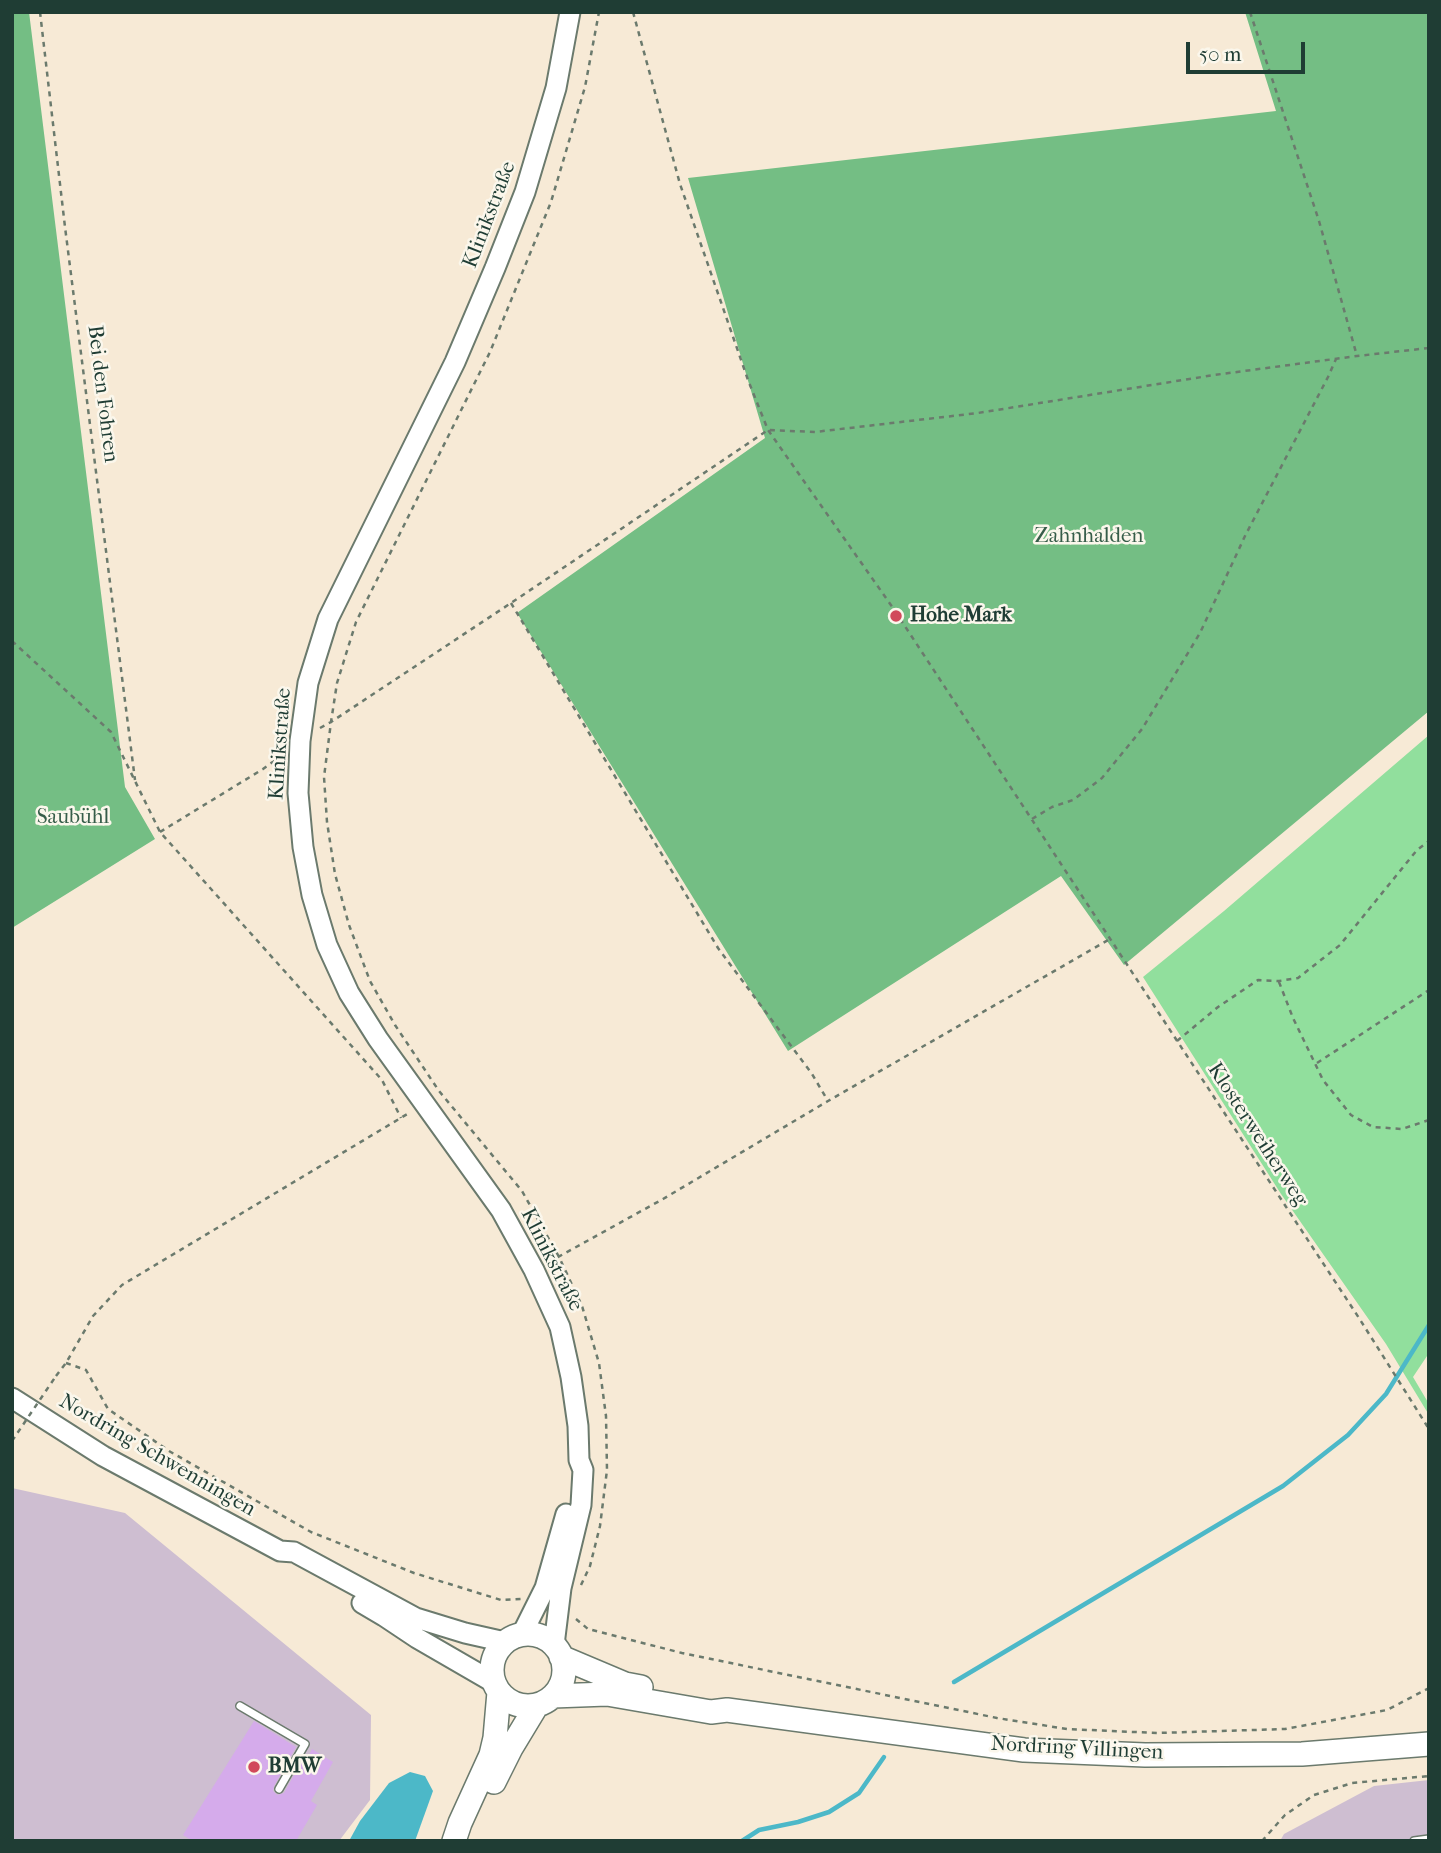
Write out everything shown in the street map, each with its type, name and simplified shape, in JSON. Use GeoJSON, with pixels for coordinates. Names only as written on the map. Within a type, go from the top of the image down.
{"type":"FeatureCollection","features":[{"type":"Feature","properties":{"kind":"main road"},"geometry":{"type":"LineString","coordinates":[[534,1634],[545,1638],[558,1651],[564,1667],[559,1688],[545,1700],[511,1748],[470,1829],[456,1838],[460,1823],[491,1755],[495,1738],[496,1687],[491,1671],[493,1660],[498,1650],[514,1638],[534,1634]]}},
{"type":"Feature","properties":{"kind":"main road","name":"Nordring Villingen"},"geometry":{"type":"LineString","coordinates":[[558,1651],[625,1684],[712,1699],[727,1710]]}},
{"type":"Feature","properties":{"kind":"main road"},"geometry":{"type":"LineString","coordinates":[[496,1687],[516,1704],[526,1706],[545,1700]]}},
{"type":"Feature","properties":{"kind":"main road","name":"Nordring Villingen"},"geometry":{"type":"LineString","coordinates":[[545,1700],[607,1694],[710,1712],[727,1710],[1024,1750],[1145,1755],[1302,1754],[1429,1744]]}},
{"type":"Feature","properties":{"kind":"street","name":"Klinikstraße"},"geometry":{"type":"LineString","coordinates":[[558,1651],[561,1588],[581,1505],[583,1470],[579,1460],[572,1377],[560,1327],[534,1270],[500,1210],[349,993],[327,945],[312,895],[303,847],[298,793],[300,741],[308,682],[328,619],[455,362],[495,268],[525,192],[556,88],[570,12]]}},
{"type":"Feature","properties":{"kind":"street","name":"Nordring Schwenningen"},"geometry":{"type":"LineString","coordinates":[[12,1398],[103,1456],[280,1551],[294,1552],[416,1618],[465,1633],[514,1638]]}},
{"type":"Feature","properties":{"kind":"street","name":"Klinikstraße"},"geometry":{"type":"LineString","coordinates":[[514,1638],[545,1588],[565,1519],[573,1467],[579,1460]]}},
{"type":"Feature","properties":{"kind":"street","name":"Nordring Schwenningen"},"geometry":{"type":"LineString","coordinates":[[280,1551],[286,1562],[384,1616],[496,1687]]}},
{"type":"Feature","properties":{"kind":"lane"},"geometry":{"type":"LineString","coordinates":[[240,1706],[305,1744],[279,1789]]}},
{"type":"Feature","properties":{"kind":"lane"},"geometry":{"type":"LineString","coordinates":[[1414,1841],[1429,1839]]}},
{"type":"Feature","properties":{"kind":"path","name":"Bei den Fohren"},"geometry":{"type":"LineString","coordinates":[[40,12],[135,780]]}},
{"type":"Feature","properties":{"kind":"path"},"geometry":{"type":"LineString","coordinates":[[439,1091],[370,981],[349,925],[335,874],[327,822],[324,777],[331,722],[337,683],[356,622],[490,352],[551,202],[585,87],[599,12]]}},
{"type":"Feature","properties":{"kind":"path","name":"Klosterweiherweg"},"geometry":{"type":"LineString","coordinates":[[633,12],[680,184],[768,430],[893,608],[1429,1429]]}},
{"type":"Feature","properties":{"kind":"path"},"geometry":{"type":"LineString","coordinates":[[1250,12],[1319,220],[1357,356]]}},
{"type":"Feature","properties":{"kind":"path"},"geometry":{"type":"LineString","coordinates":[[331,722],[768,430],[815,432],[978,413],[1214,375],[1429,348]]}},
{"type":"Feature","properties":{"kind":"path"},"geometry":{"type":"LineString","coordinates":[[1031,819],[1052,807],[1073,800],[1102,778],[1142,729],[1200,632],[1245,536],[1336,359]]}},
{"type":"Feature","properties":{"kind":"path"},"geometry":{"type":"LineString","coordinates":[[510,603],[718,948],[812,1074],[828,1101]]}},
{"type":"Feature","properties":{"kind":"path"},"geometry":{"type":"LineString","coordinates":[[12,641],[111,732],[160,832],[382,1080],[401,1118],[122,1285],[93,1316],[66,1363],[12,1441]]}},
{"type":"Feature","properties":{"kind":"path"},"geometry":{"type":"LineString","coordinates":[[160,832],[263,769]]}},
{"type":"Feature","properties":{"kind":"path"},"geometry":{"type":"LineString","coordinates":[[1177,1041],[1218,1007],[1258,980],[1298,978],[1340,945],[1417,850],[1429,841]]}},
{"type":"Feature","properties":{"kind":"path"},"geometry":{"type":"LineString","coordinates":[[564,1254],[1110,939]]}},
{"type":"Feature","properties":{"kind":"path"},"geometry":{"type":"LineString","coordinates":[[1279,981],[1293,1018],[1324,1080],[1351,1115],[1373,1127],[1402,1129],[1429,1120]]}},
{"type":"Feature","properties":{"kind":"path"},"geometry":{"type":"LineString","coordinates":[[1316,1063],[1429,990]]}},
{"type":"Feature","properties":{"kind":"path"},"geometry":{"type":"LineString","coordinates":[[66,1363],[86,1370],[108,1409],[169,1451],[311,1532],[414,1573],[501,1600],[526,1599]]}},
{"type":"Feature","properties":{"kind":"path"},"geometry":{"type":"LineString","coordinates":[[569,1614],[588,1629],[682,1653],[1067,1729],[1157,1733],[1285,1729],[1387,1710],[1429,1688]]}},
{"type":"Feature","properties":{"kind":"path"},"geometry":{"type":"LineString","coordinates":[[1262,1841],[1285,1815],[1314,1795],[1352,1783],[1429,1776]]}},
{"type":"Feature","properties":{"kind":"shaded area"},"geometry":{"type":"Polygon","coordinates":[[[12,1488],[125,1513],[371,1715],[370,1800],[339,1841],[12,1841],[12,1488]]]}},
{"type":"Feature","properties":{"kind":"shaded area"},"geometry":{"type":"Polygon","coordinates":[[[1429,1780],[1429,1841],[1280,1841],[1284,1834],[1374,1786],[1429,1780]]]}},
{"type":"Feature","properties":{"kind":"green space","name":"Saubühl"},"geometry":{"type":"Polygon","coordinates":[[[12,12],[29,12],[125,787],[155,839],[12,928],[12,12]]]}},
{"type":"Feature","properties":{"kind":"green space","name":"Zahnhalden"},"geometry":{"type":"Polygon","coordinates":[[[1245,12],[1429,12],[1429,711],[1124,965],[1061,876],[788,1051],[517,613],[765,438],[688,178],[1276,111],[1245,12]]]}},
{"type":"Feature","properties":{"kind":"green space"},"geometry":{"type":"Polygon","coordinates":[[[1429,735],[1429,1353],[1413,1377],[1429,1404],[1429,1415],[1386,1344],[1281,1194],[1143,977],[1429,735]]]}},
{"type":"Feature","properties":{"kind":"water"},"geometry":{"type":"Polygon","coordinates":[[[410,1772],[425,1776],[433,1791],[415,1841],[349,1841],[360,1821],[389,1783],[410,1772]]]}},
{"type":"Feature","properties":{"kind":"building","name":"BMW"},"geometry":{"type":"Polygon","coordinates":[[[254,1721],[296,1747],[274,1786],[273,1791],[277,1795],[284,1793],[306,1754],[309,1755],[312,1749],[333,1762],[311,1801],[317,1805],[296,1841],[193,1841],[183,1835],[254,1721]]]}},
{"type":"Feature","properties":{"kind":"waterway"},"geometry":{"type":"LineString","coordinates":[[954,1682],[1283,1486],[1348,1435],[1386,1394],[1429,1325]]}},
{"type":"Feature","properties":{"kind":"waterway"},"geometry":{"type":"LineString","coordinates":[[742,1841],[759,1830],[829,1812],[859,1793],[884,1757]]}},
{"type":"Feature","properties":{"kind":"place","name":"Hohe Mark"},"geometry":{"type":"Point","coordinates":[896,616]}},
{"type":"Feature","properties":{"kind":"place","name":"BMW"},"geometry":{"type":"Point","coordinates":[254,1767]}}]}
